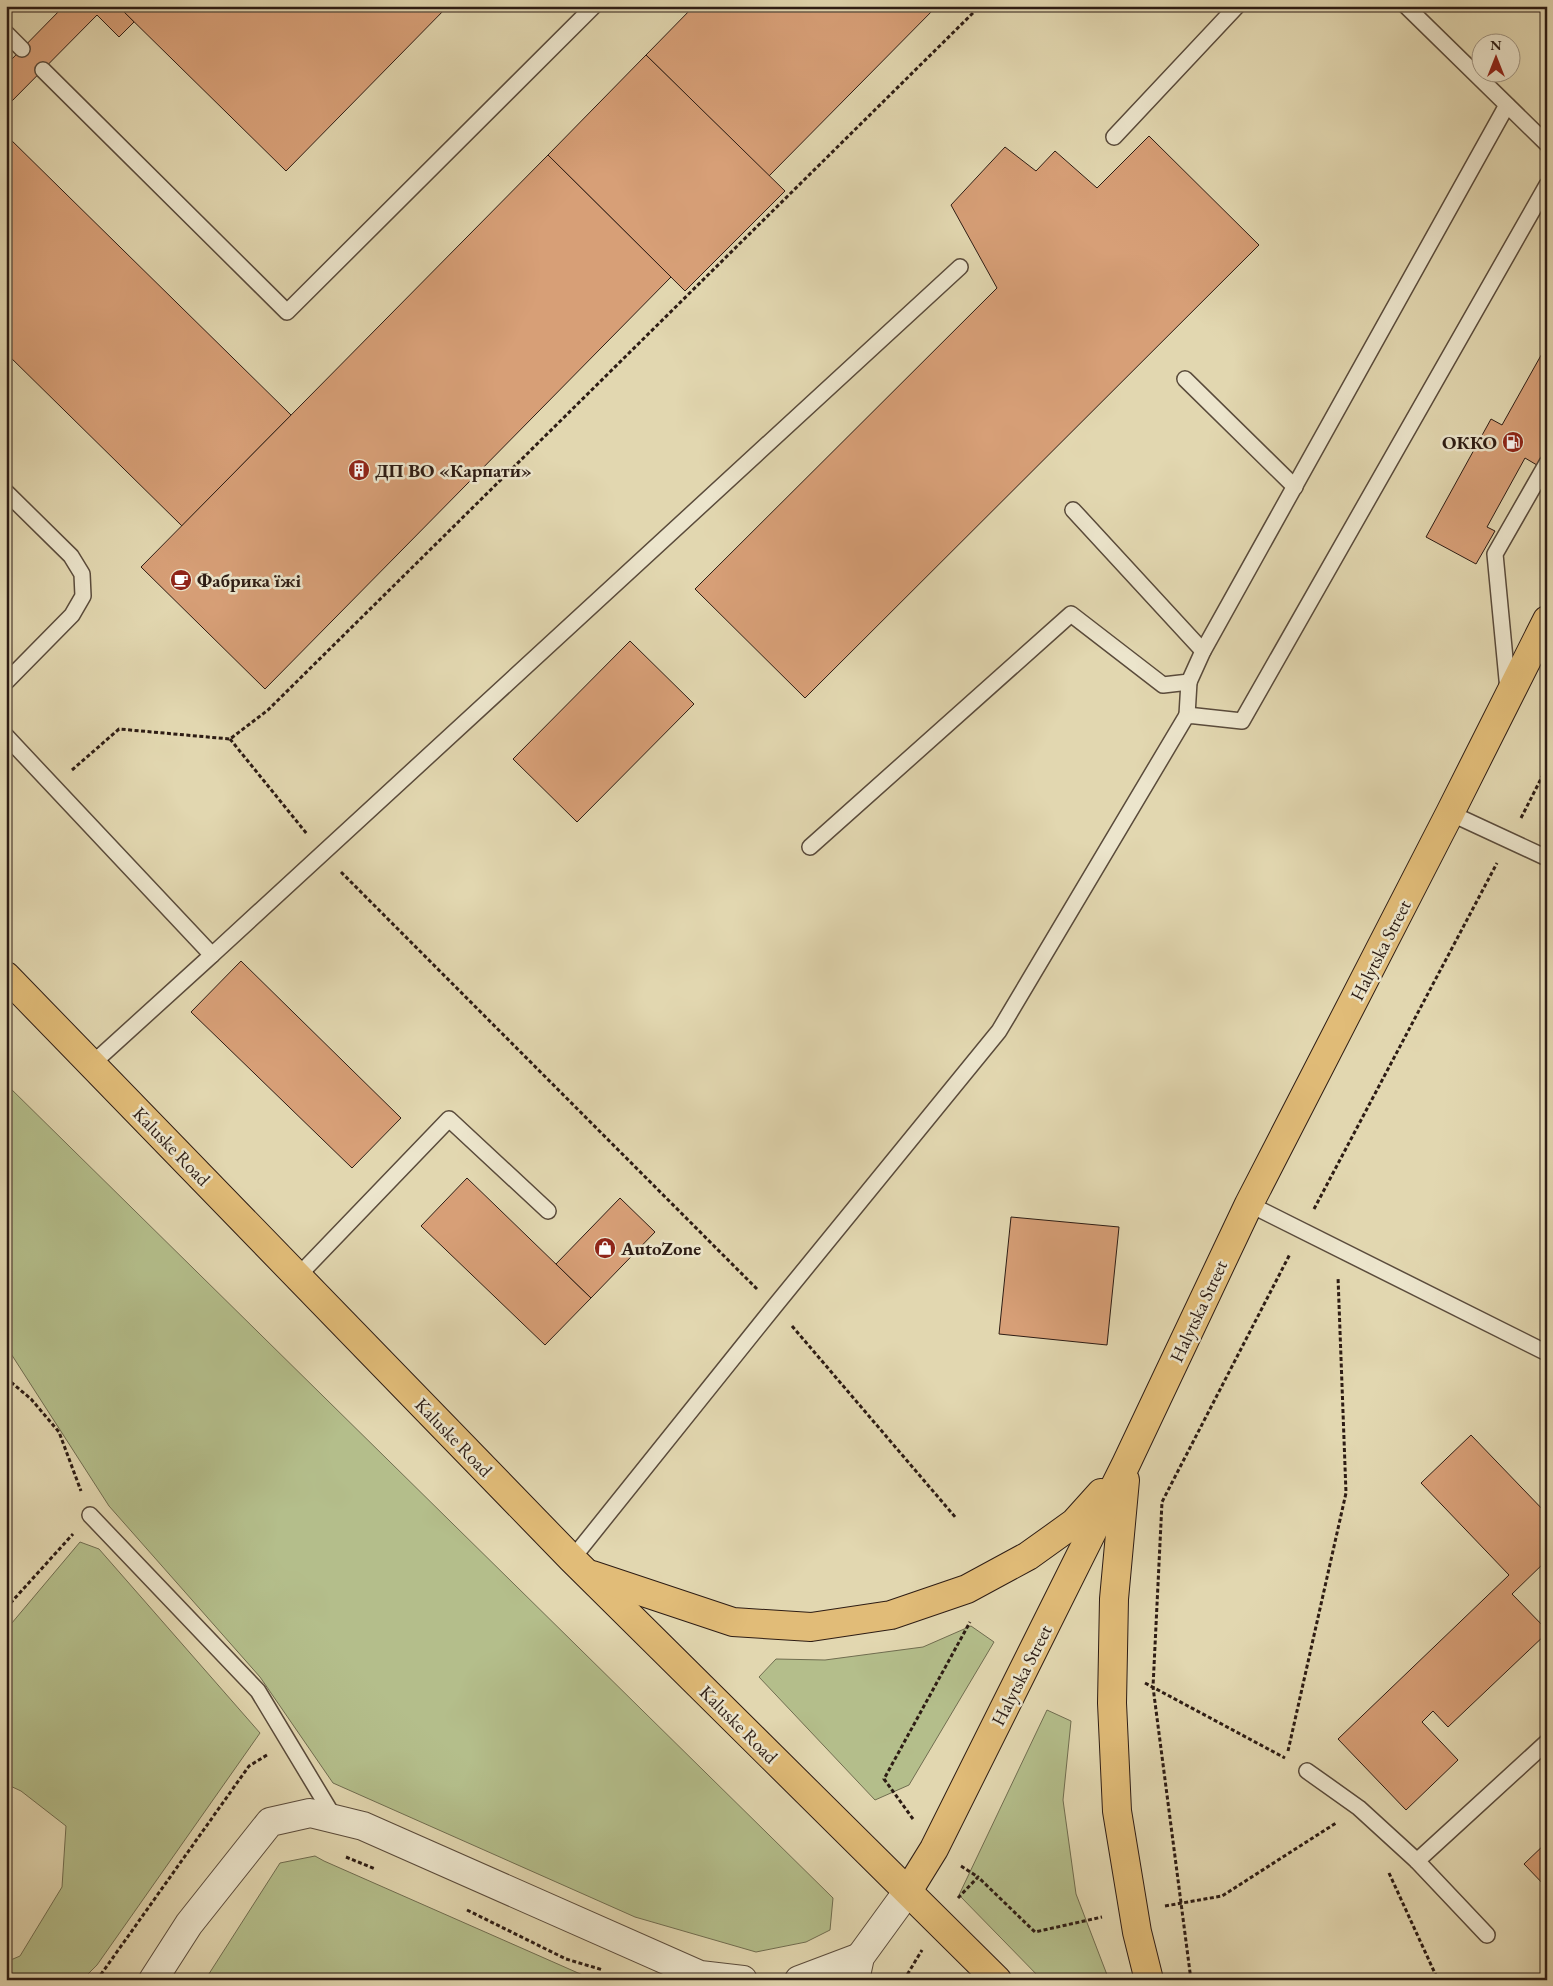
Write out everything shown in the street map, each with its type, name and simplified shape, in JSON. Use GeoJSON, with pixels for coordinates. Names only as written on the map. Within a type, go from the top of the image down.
{"type":"FeatureCollection","features":[{"type":"Feature","properties":{"kind":"main road","name":"Halytska Street"},"geometry":{"type":"LineString","coordinates":[[908,1891],[934,1849],[1126,1464],[1249,1204],[1547,620]]}},
{"type":"Feature","properties":{"kind":"main road","name":"Kaluske Road"},"geometry":{"type":"LineString","coordinates":[[6,976],[579,1566],[908,1891]]}},
{"type":"Feature","properties":{"kind":"main road"},"geometry":{"type":"LineString","coordinates":[[579,1566],[733,1622],[811,1627],[891,1614],[967,1589],[1028,1556],[1074,1524],[1126,1464]]}},
{"type":"Feature","properties":{"kind":"main road"},"geometry":{"type":"LineString","coordinates":[[1126,1464],[1114,1599],[1112,1703],[1117,1811],[1133,1911],[1149,1980]]}},
{"type":"Feature","properties":{"kind":"main road"},"geometry":{"type":"LineString","coordinates":[[908,1891],[997,1980]]}},
{"type":"Feature","properties":{"kind":"street"},"geometry":{"type":"LineString","coordinates":[[153,1980],[189,1924],[270,1822],[310,1813],[363,1826],[700,1975],[743,1980]]}},
{"type":"Feature","properties":{"kind":"street"},"geometry":{"type":"LineString","coordinates":[[799,1980],[857,1968],[908,1891]]}},
{"type":"Feature","properties":{"kind":"lane"},"geometry":{"type":"LineString","coordinates":[[43,70],[288,312],[594,6]]}},
{"type":"Feature","properties":{"kind":"lane"},"geometry":{"type":"LineString","coordinates":[[1114,137],[1237,6]]}},
{"type":"Feature","properties":{"kind":"lane"},"geometry":{"type":"LineString","coordinates":[[1406,6],[1547,144]]}},
{"type":"Feature","properties":{"kind":"lane"},"geometry":{"type":"LineString","coordinates":[[6,33],[22,49]]}},
{"type":"Feature","properties":{"kind":"lane"},"geometry":{"type":"LineString","coordinates":[[579,1566],[774,1307],[999,1031],[1188,715],[1189,682],[1203,651],[1507,105]]}},
{"type":"Feature","properties":{"kind":"lane"},"geometry":{"type":"LineString","coordinates":[[1188,715],[1242,721],[1547,185]]}},
{"type":"Feature","properties":{"kind":"lane"},"geometry":{"type":"LineString","coordinates":[[92,1064],[960,267]]}},
{"type":"Feature","properties":{"kind":"lane"},"geometry":{"type":"LineString","coordinates":[[1185,379],[1295,487]]}},
{"type":"Feature","properties":{"kind":"lane"},"geometry":{"type":"LineString","coordinates":[[1508,695],[1495,554],[1547,464]]}},
{"type":"Feature","properties":{"kind":"lane"},"geometry":{"type":"LineString","coordinates":[[6,492],[71,556],[82,574],[83,596],[72,615],[6,682]]}},
{"type":"Feature","properties":{"kind":"lane"},"geometry":{"type":"LineString","coordinates":[[1073,510],[1203,651]]}},
{"type":"Feature","properties":{"kind":"lane"},"geometry":{"type":"LineString","coordinates":[[810,847],[1071,614],[1164,685],[1189,682]]}},
{"type":"Feature","properties":{"kind":"lane"},"geometry":{"type":"LineString","coordinates":[[6,736],[212,955]]}},
{"type":"Feature","properties":{"kind":"lane"},"geometry":{"type":"LineString","coordinates":[[1450,813],[1547,858]]}},
{"type":"Feature","properties":{"kind":"lane"},"geometry":{"type":"LineString","coordinates":[[298,1276],[449,1119],[548,1211]]}},
{"type":"Feature","properties":{"kind":"lane"},"geometry":{"type":"LineString","coordinates":[[1249,1204],[1547,1354]]}},
{"type":"Feature","properties":{"kind":"lane"},"geometry":{"type":"LineString","coordinates":[[90,1515],[258,1691],[336,1819]]}},
{"type":"Feature","properties":{"kind":"lane"},"geometry":{"type":"LineString","coordinates":[[1417,1861],[1547,1742]]}},
{"type":"Feature","properties":{"kind":"lane"},"geometry":{"type":"LineString","coordinates":[[1308,1771],[1359,1808],[1417,1861],[1488,1935]]}},
{"type":"Feature","properties":{"kind":"path"},"geometry":{"type":"LineString","coordinates":[[53,786],[120,729],[230,739],[268,710],[980,6]]}},
{"type":"Feature","properties":{"kind":"path"},"geometry":{"type":"LineString","coordinates":[[230,739],[323,853],[774,1307],[956,1518]]}},
{"type":"Feature","properties":{"kind":"path"},"geometry":{"type":"LineString","coordinates":[[1191,1980],[1153,1687],[1162,1502],[1302,1230],[1547,767]]}},
{"type":"Feature","properties":{"kind":"path"},"geometry":{"type":"LineString","coordinates":[[1112,1665],[1287,1759],[1346,1494],[1336,1248]]}},
{"type":"Feature","properties":{"kind":"path"},"geometry":{"type":"LineString","coordinates":[[6,1378],[31,1400],[59,1432],[90,1515],[6,1608]]}},
{"type":"Feature","properties":{"kind":"path"},"geometry":{"type":"LineString","coordinates":[[975,1615],[884,1778],[934,1849],[978,1877],[1035,1932],[1133,1911],[1222,1896],[1359,1808]]}},
{"type":"Feature","properties":{"kind":"path"},"geometry":{"type":"LineString","coordinates":[[97,1980],[249,1766],[289,1742]]}},
{"type":"Feature","properties":{"kind":"path"},"geometry":{"type":"LineString","coordinates":[[341,1855],[376,1870]]}},
{"type":"Feature","properties":{"kind":"path"},"geometry":{"type":"LineString","coordinates":[[1388,1871],[1438,1980]]}},
{"type":"Feature","properties":{"kind":"path"},"geometry":{"type":"LineString","coordinates":[[904,1980],[960,1895],[978,1877]]}},
{"type":"Feature","properties":{"kind":"path"},"geometry":{"type":"LineString","coordinates":[[462,1908],[566,1959],[611,1972]]}},
{"type":"Feature","properties":{"kind":"green space"},"geometry":{"type":"Polygon","coordinates":[[[6,1084],[833,1898],[830,1930],[806,1942],[756,1952],[635,1917],[333,1783],[260,1677],[109,1506],[6,1346],[6,1084]]]}},
{"type":"Feature","properties":{"kind":"green space"},"geometry":{"type":"Polygon","coordinates":[[[80,1542],[99,1549],[260,1733],[97,1965],[82,1980],[6,1980],[6,1962],[20,1956],[62,1887],[66,1826],[21,1791],[6,1784],[6,1630],[80,1542]]]}},
{"type":"Feature","properties":{"kind":"green space"},"geometry":{"type":"Polygon","coordinates":[[[971,1626],[994,1642],[909,1785],[875,1800],[759,1677],[776,1659],[825,1660],[923,1647],[971,1626]]]}},
{"type":"Feature","properties":{"kind":"green space"},"geometry":{"type":"Polygon","coordinates":[[[1047,1710],[1071,1721],[1063,1800],[1076,1894],[1109,1980],[1042,1980],[959,1895],[1047,1710]]]}},
{"type":"Feature","properties":{"kind":"green space"},"geometry":{"type":"Polygon","coordinates":[[[315,1856],[594,1980],[205,1980],[280,1863],[315,1856]]]}},
{"type":"Feature","properties":{"kind":"building"},"geometry":{"type":"Polygon","coordinates":[[[64,6],[118,6],[134,22],[119,37],[97,15],[6,107],[6,65],[64,6]]]}},
{"type":"Feature","properties":{"kind":"building"},"geometry":{"type":"Polygon","coordinates":[[[118,6],[448,6],[286,171],[118,6]]]}},
{"type":"Feature","properties":{"kind":"building"},"geometry":{"type":"Polygon","coordinates":[[[694,6],[937,6],[769,176],[646,55],[694,6]]]}},
{"type":"Feature","properties":{"kind":"building"},"geometry":{"type":"Polygon","coordinates":[[[646,55],[785,191],[685,291],[548,155],[646,55]]]}},
{"type":"Feature","properties":{"kind":"building"},"geometry":{"type":"Polygon","coordinates":[[[6,135],[291,415],[182,526],[6,353],[6,135]]]}},
{"type":"Feature","properties":{"kind":"building"},"geometry":{"type":"Polygon","coordinates":[[[1149,136],[1259,245],[805,698],[695,589],[997,288],[951,205],[1005,147],[1036,171],[1055,151],[1097,188],[1149,136]]]}},
{"type":"Feature","properties":{"kind":"building","name":"ДП ВО «Карпати»"},"geometry":{"type":"Polygon","coordinates":[[[548,155],[671,277],[265,689],[141,567],[548,155]]]}},
{"type":"Feature","properties":{"kind":"building","name":"ОККО"},"geometry":{"type":"Polygon","coordinates":[[[1544,350],[1547,351],[1547,460],[1542,468],[1525,458],[1487,527],[1495,531],[1476,564],[1426,537],[1491,419],[1502,425],[1544,350]]]}},
{"type":"Feature","properties":{"kind":"building"},"geometry":{"type":"Polygon","coordinates":[[[630,641],[694,704],[577,822],[513,759],[630,641]]]}},
{"type":"Feature","properties":{"kind":"building"},"geometry":{"type":"Polygon","coordinates":[[[241,961],[401,1118],[352,1168],[191,1012],[241,961]]]}},
{"type":"Feature","properties":{"kind":"building"},"geometry":{"type":"Polygon","coordinates":[[[467,1178],[591,1298],[545,1345],[421,1226],[467,1178]]]}},
{"type":"Feature","properties":{"kind":"building","name":"AutoZone"},"geometry":{"type":"Polygon","coordinates":[[[620,1198],[655,1232],[591,1298],[556,1264],[620,1198]]]}},
{"type":"Feature","properties":{"kind":"building"},"geometry":{"type":"Polygon","coordinates":[[[1011,1217],[1119,1227],[1107,1345],[999,1334],[1011,1217]]]}},
{"type":"Feature","properties":{"kind":"building"},"geometry":{"type":"Polygon","coordinates":[[[1471,1435],[1547,1514],[1547,1560],[1512,1594],[1547,1630],[1547,1633],[1448,1727],[1433,1711],[1422,1722],[1458,1760],[1406,1810],[1338,1739],[1509,1575],[1421,1483],[1471,1435]]]}},
{"type":"Feature","properties":{"kind":"building"},"geometry":{"type":"Polygon","coordinates":[[[1547,1842],[1547,1888],[1524,1864],[1547,1842]]]}},
{"type":"Feature","properties":{"kind":"place","name":"ОККО"},"geometry":{"type":"Point","coordinates":[1513,442]}},
{"type":"Feature","properties":{"kind":"place","name":"ДП ВО «Карпати»"},"geometry":{"type":"Point","coordinates":[359,470]}},
{"type":"Feature","properties":{"kind":"place","name":"Фабрика їжі"},"geometry":{"type":"Point","coordinates":[181,580]}},
{"type":"Feature","properties":{"kind":"place","name":"AutoZone"},"geometry":{"type":"Point","coordinates":[605,1248]}}]}
